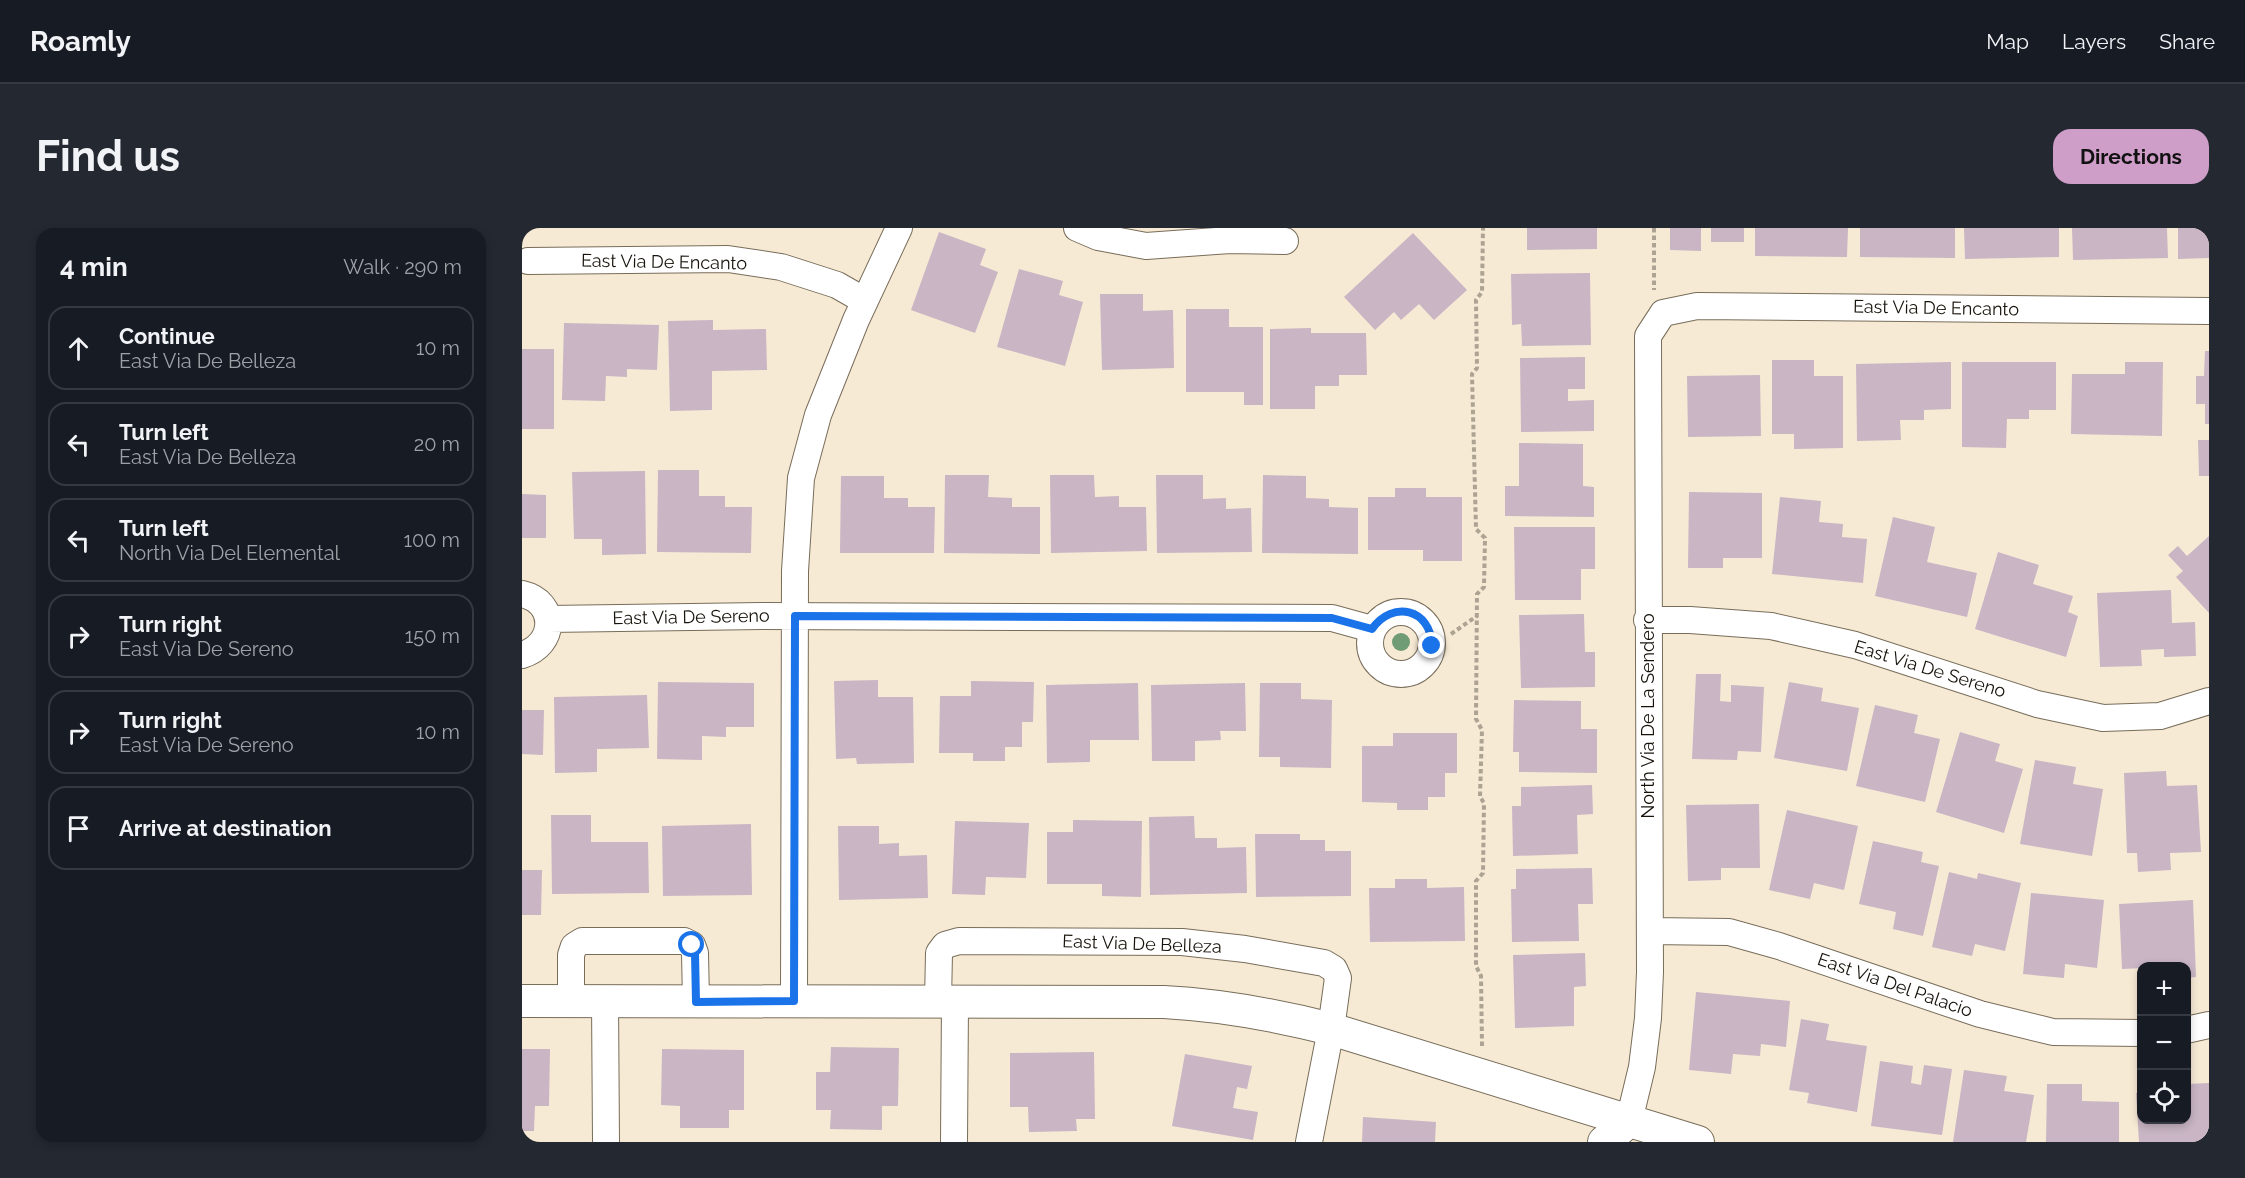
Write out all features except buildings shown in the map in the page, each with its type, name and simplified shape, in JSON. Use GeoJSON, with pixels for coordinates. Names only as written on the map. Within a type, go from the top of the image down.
{"type":"FeatureCollection","features":[{"type":"Feature","properties":{"kind":"street"},"geometry":{"type":"LineString","coordinates":[[794,1001],[795,571],[801,478],[819,415],[865,301],[899,228]]}},
{"type":"Feature","properties":{"kind":"street"},"geometry":{"type":"LineString","coordinates":[[1077,228],[1098,237],[1146,246],[1229,234],[1285,241]]}},
{"type":"Feature","properties":{"kind":"street","name":"East Via De Encanto"},"geometry":{"type":"LineString","coordinates":[[524,262],[728,259],[781,267],[837,285],[865,301]]}},
{"type":"Feature","properties":{"kind":"street","name":"East Via De Encanto"},"geometry":{"type":"LineString","coordinates":[[1659,302],[1697,306],[2209,311]]}},
{"type":"Feature","properties":{"kind":"street","name":"North Via De La Sendero"},"geometry":{"type":"LineString","coordinates":[[1631,1131],[1648,1018],[1650,931],[1647,620],[1648,336],[1659,302]]}},
{"type":"Feature","properties":{"kind":"street"},"geometry":{"type":"LineString","coordinates":[[522,594],[537,600],[545,609],[548,619],[548,627],[541,644],[533,652],[522,655]]}},
{"type":"Feature","properties":{"kind":"street","name":"East Via De Sereno"},"geometry":{"type":"LineString","coordinates":[[548,619],[795,616],[1332,618],[1372,629]]}},
{"type":"Feature","properties":{"kind":"street","name":"East Via De Sereno"},"geometry":{"type":"LineString","coordinates":[[1647,620],[1690,620],[1771,626],[1855,645],[2037,704],[2103,718],[2160,716],[2209,701]]}},
{"type":"Feature","properties":{"kind":"street","name":"East Via Del Palacio"},"geometry":{"type":"LineString","coordinates":[[1650,931],[1729,932],[1779,946],[1980,1014],[2053,1032],[2137,1033]]}},
{"type":"Feature","properties":{"kind":"street"},"geometry":{"type":"LineString","coordinates":[[571,1001],[571,954],[574,946],[582,941],[684,941],[692,945],[695,953],[696,1002]]}},
{"type":"Feature","properties":{"kind":"street","name":"East Via De Belleza"},"geometry":{"type":"LineString","coordinates":[[947,1002],[939,953],[945,945],[959,941],[1182,942],[1245,949],[1323,963],[1334,969],[1338,978],[1331,1029]]}},
{"type":"Feature","properties":{"kind":"street"},"geometry":{"type":"LineString","coordinates":[[522,1001],[1164,1002],[1205,1005],[1287,1017],[1331,1029],[1631,1131],[1698,1142]]}},
{"type":"Feature","properties":{"kind":"street"},"geometry":{"type":"LineString","coordinates":[[605,1001],[606,1142]]}},
{"type":"Feature","properties":{"kind":"street"},"geometry":{"type":"LineString","coordinates":[[947,1002],[954,1142]]}},
{"type":"Feature","properties":{"kind":"street"},"geometry":{"type":"LineString","coordinates":[[2191,1029],[2209,1025]]}},
{"type":"Feature","properties":{"kind":"street"},"geometry":{"type":"LineString","coordinates":[[1310,1142],[1331,1029]]}},
{"type":"Feature","properties":{"kind":"street"},"geometry":{"type":"LineString","coordinates":[[1604,1142],[1631,1131]]}},
{"type":"Feature","properties":{"kind":"path"},"geometry":{"type":"LineString","coordinates":[[1482,1048],[1481,976],[1476,966],[1476,881],[1484,873],[1484,803],[1480,797],[1482,730],[1476,719],[1478,594],[1484,587],[1485,538],[1476,529],[1472,374],[1477,368],[1476,300],[1482,292],[1483,228]]}},
{"type":"Feature","properties":{"kind":"path"},"geometry":{"type":"LineString","coordinates":[[1654,228],[1659,302]]}},
{"type":"Feature","properties":{"kind":"path"},"geometry":{"type":"LineString","coordinates":[[1451,634],[1477,615]]}},
{"type":"Feature","properties":{"kind":"route"},"geometry":{"type":"LineString","coordinates":[[692,945],[695,953],[696,1002],[794,1001],[795,616],[1332,618],[1372,629],[1378,620],[1389,613],[1399,611],[1409,612],[1421,618],[1432,637],[1432,646]]}}]}
